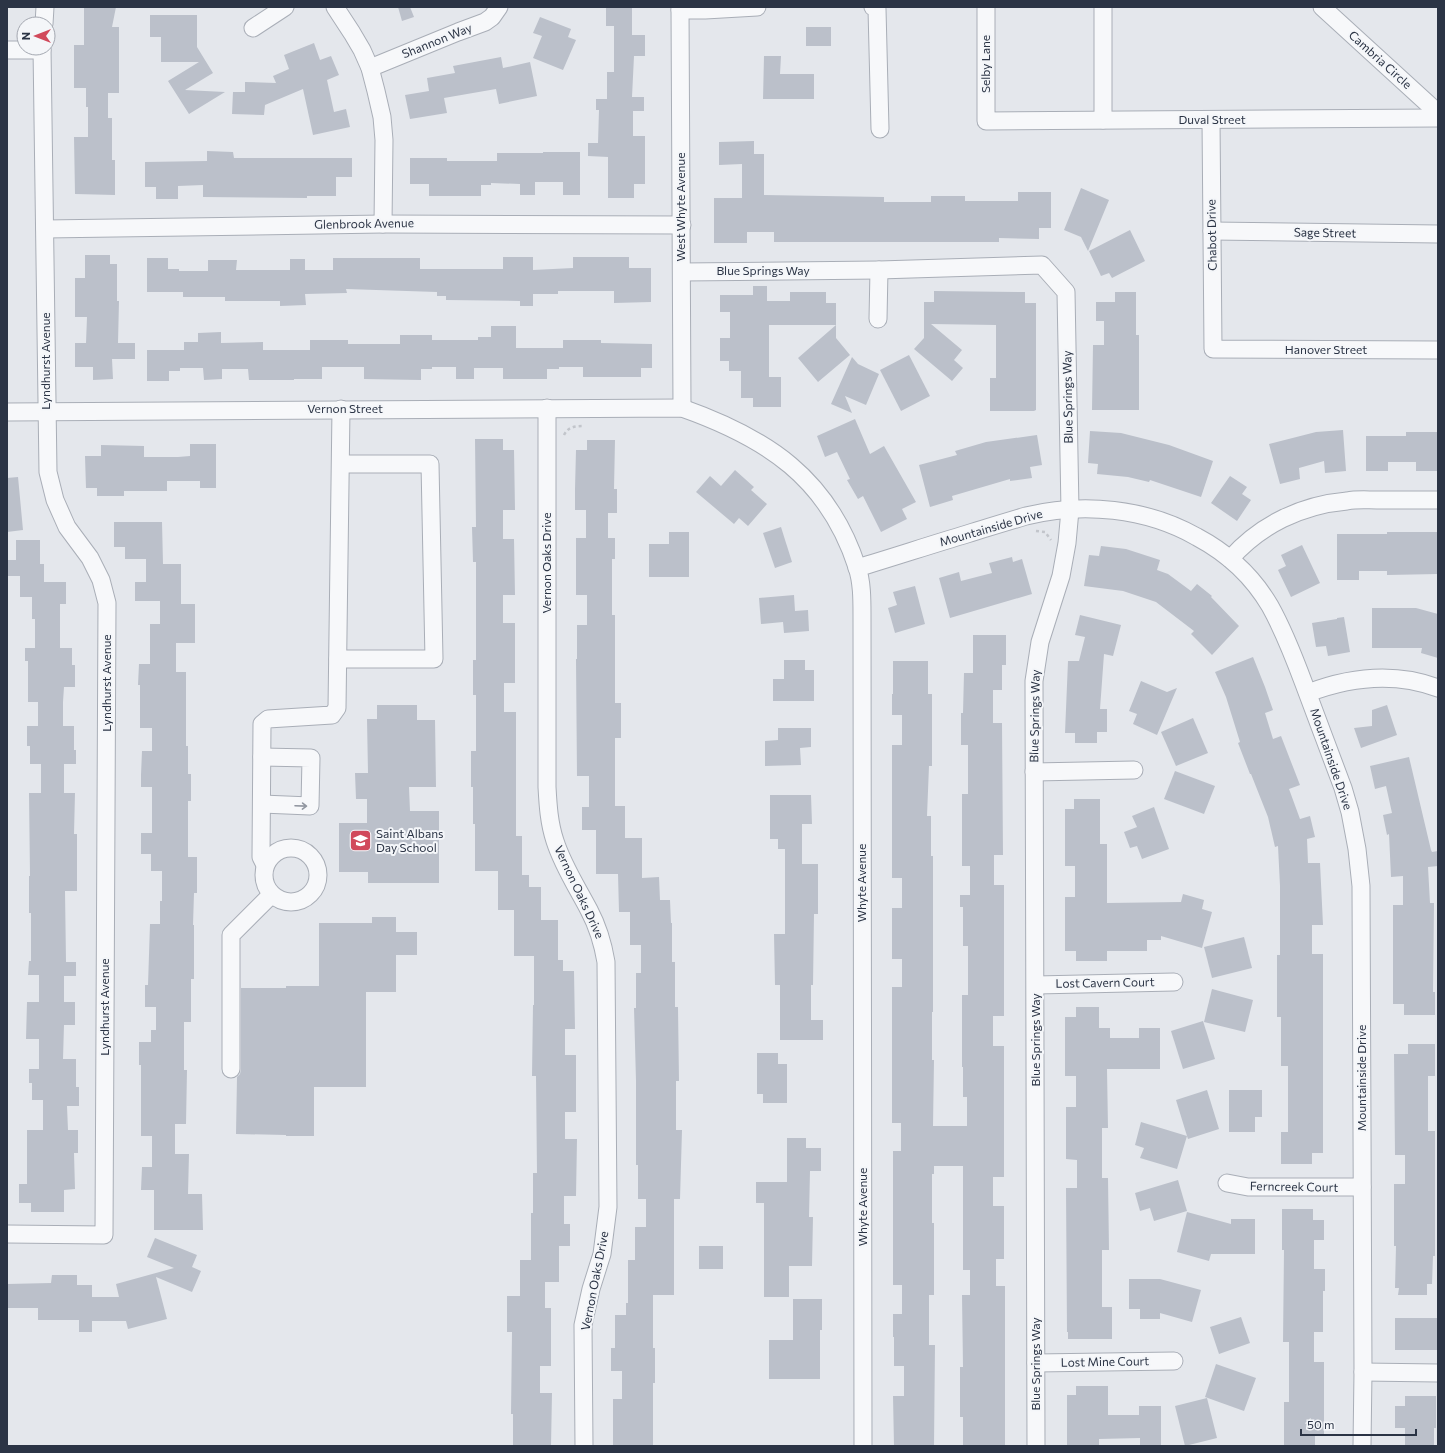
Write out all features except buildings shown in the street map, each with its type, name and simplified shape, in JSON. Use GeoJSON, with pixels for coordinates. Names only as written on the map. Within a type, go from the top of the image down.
{"type":"FeatureCollection","features":[{"type":"Feature","properties":{"kind":"street"},"geometry":{"type":"LineString","coordinates":[[253,28],[285,7]]}},
{"type":"Feature","properties":{"kind":"street"},"geometry":{"type":"LineString","coordinates":[[335,7],[362,50],[370,68],[382,117],[384,140],[383,224]]}},
{"type":"Feature","properties":{"kind":"street","name":"Shannon Way"},"geometry":{"type":"LineString","coordinates":[[370,68],[485,22],[492,17],[499,7]]}},
{"type":"Feature","properties":{"kind":"street"},"geometry":{"type":"LineString","coordinates":[[680,9],[705,10],[757,7]]}},
{"type":"Feature","properties":{"kind":"street"},"geometry":{"type":"LineString","coordinates":[[873,7],[877,9],[880,129]]}},
{"type":"Feature","properties":{"kind":"street","name":"Selby Lane"},"geometry":{"type":"LineString","coordinates":[[986,7],[986,121]]}},
{"type":"Feature","properties":{"kind":"street"},"geometry":{"type":"LineString","coordinates":[[1103,7],[1103,120]]}},
{"type":"Feature","properties":{"kind":"street","name":"Cambria Circle"},"geometry":{"type":"LineString","coordinates":[[1322,7],[1438,113]]}},
{"type":"Feature","properties":{"kind":"street","name":"West Whyte Avenue"},"geometry":{"type":"LineString","coordinates":[[680,9],[682,408]]}},
{"type":"Feature","properties":{"kind":"street","name":"Lyndhurst Avenue"},"geometry":{"type":"LineString","coordinates":[[7,1234],[104,1235],[107,603],[101,580],[90,558],[67,527],[55,500],[48,472],[42,56]]}},
{"type":"Feature","properties":{"kind":"street","name":"Duval Street"},"geometry":{"type":"LineString","coordinates":[[986,121],[1438,118]]}},
{"type":"Feature","properties":{"kind":"street","name":"Chabot Drive"},"geometry":{"type":"LineString","coordinates":[[1211,120],[1213,350]]}},
{"type":"Feature","properties":{"kind":"street","name":"Glenbrook Avenue"},"geometry":{"type":"LineString","coordinates":[[45,229],[383,224],[682,225]]}},
{"type":"Feature","properties":{"kind":"street","name":"Sage Street"},"geometry":{"type":"LineString","coordinates":[[1212,231],[1438,234]]}},
{"type":"Feature","properties":{"kind":"street","name":"Blue Springs Way"},"geometry":{"type":"LineString","coordinates":[[682,272],[880,270],[1042,265],[1066,292],[1070,510],[1067,543],[1061,576],[1040,642],[1034,681],[1036,985],[1036,1446]]}},
{"type":"Feature","properties":{"kind":"street"},"geometry":{"type":"LineString","coordinates":[[878,319],[880,270]]}},
{"type":"Feature","properties":{"kind":"street","name":"Hanover Street"},"geometry":{"type":"LineString","coordinates":[[1213,350],[1438,350]]}},
{"type":"Feature","properties":{"kind":"street","name":"Vernon Oaks Drive"},"geometry":{"type":"LineString","coordinates":[[547,408],[547,787],[549,818],[555,841],[565,866],[590,911],[603,947],[606,962],[608,1207],[602,1254],[591,1289],[583,1325],[584,1446]]}},
{"type":"Feature","properties":{"kind":"street","name":"Vernon Street"},"geometry":{"type":"LineString","coordinates":[[7,412],[682,408]]}},
{"type":"Feature","properties":{"kind":"street","name":"Whyte Avenue"},"geometry":{"type":"LineString","coordinates":[[682,408],[712,418],[747,435],[776,452],[800,473],[825,501],[845,538],[857,568],[861,590],[863,1446]]}},
{"type":"Feature","properties":{"kind":"street"},"geometry":{"type":"LineString","coordinates":[[265,865],[261,857],[262,724],[268,719],[332,715],[337,708],[341,409]]}},
{"type":"Feature","properties":{"kind":"street"},"geometry":{"type":"LineString","coordinates":[[338,659],[434,659],[430,464],[341,464]]}},
{"type":"Feature","properties":{"kind":"street"},"geometry":{"type":"LineString","coordinates":[[1230,559],[1248,541],[1267,527],[1311,507],[1347,500],[1438,500]]}},
{"type":"Feature","properties":{"kind":"street","name":"Mountainside Drive"},"geometry":{"type":"LineString","coordinates":[[857,568],[1027,516],[1070,510],[1096,509],[1121,511],[1153,517],[1183,529],[1212,545],[1230,559],[1257,587],[1269,605],[1285,634],[1343,788],[1350,812],[1357,849],[1361,886],[1362,1446]]}},
{"type":"Feature","properties":{"kind":"street"},"geometry":{"type":"LineString","coordinates":[[1308,693],[1328,685],[1365,679],[1402,679],[1427,684],[1438,688]]}},
{"type":"Feature","properties":{"kind":"street"},"geometry":{"type":"LineString","coordinates":[[262,757],[311,758],[310,806],[262,804]]}},
{"type":"Feature","properties":{"kind":"street"},"geometry":{"type":"LineString","coordinates":[[1034,772],[1134,770]]}},
{"type":"Feature","properties":{"kind":"street"},"geometry":{"type":"LineString","coordinates":[[290,848],[301,850],[310,856],[316,865],[318,875],[316,886],[310,895],[302,901],[291,903],[280,901],[271,895],[265,886],[263,876],[265,865],[271,856],[280,850],[290,848]]}},
{"type":"Feature","properties":{"kind":"street"},"geometry":{"type":"LineString","coordinates":[[231,1069],[231,935],[271,895]]}},
{"type":"Feature","properties":{"kind":"street","name":"Lost Cavern Court"},"geometry":{"type":"LineString","coordinates":[[1036,985],[1174,982]]}},
{"type":"Feature","properties":{"kind":"street","name":"Ferncreek Court"},"geometry":{"type":"LineString","coordinates":[[1227,1183],[1248,1187],[1362,1187]]}},
{"type":"Feature","properties":{"kind":"street","name":"Lost Mine Court"},"geometry":{"type":"LineString","coordinates":[[1036,1363],[1174,1361]]}},
{"type":"Feature","properties":{"kind":"street"},"geometry":{"type":"LineString","coordinates":[[1363,1372],[1438,1373]]}},
{"type":"Feature","properties":{"kind":"path"},"geometry":{"type":"LineString","coordinates":[[1030,530],[1045,532],[1053,542]]}},
{"type":"Feature","properties":{"kind":"place","name":"Saint Albans Day School"},"geometry":{"type":"Point","coordinates":[361,841]}}]}
